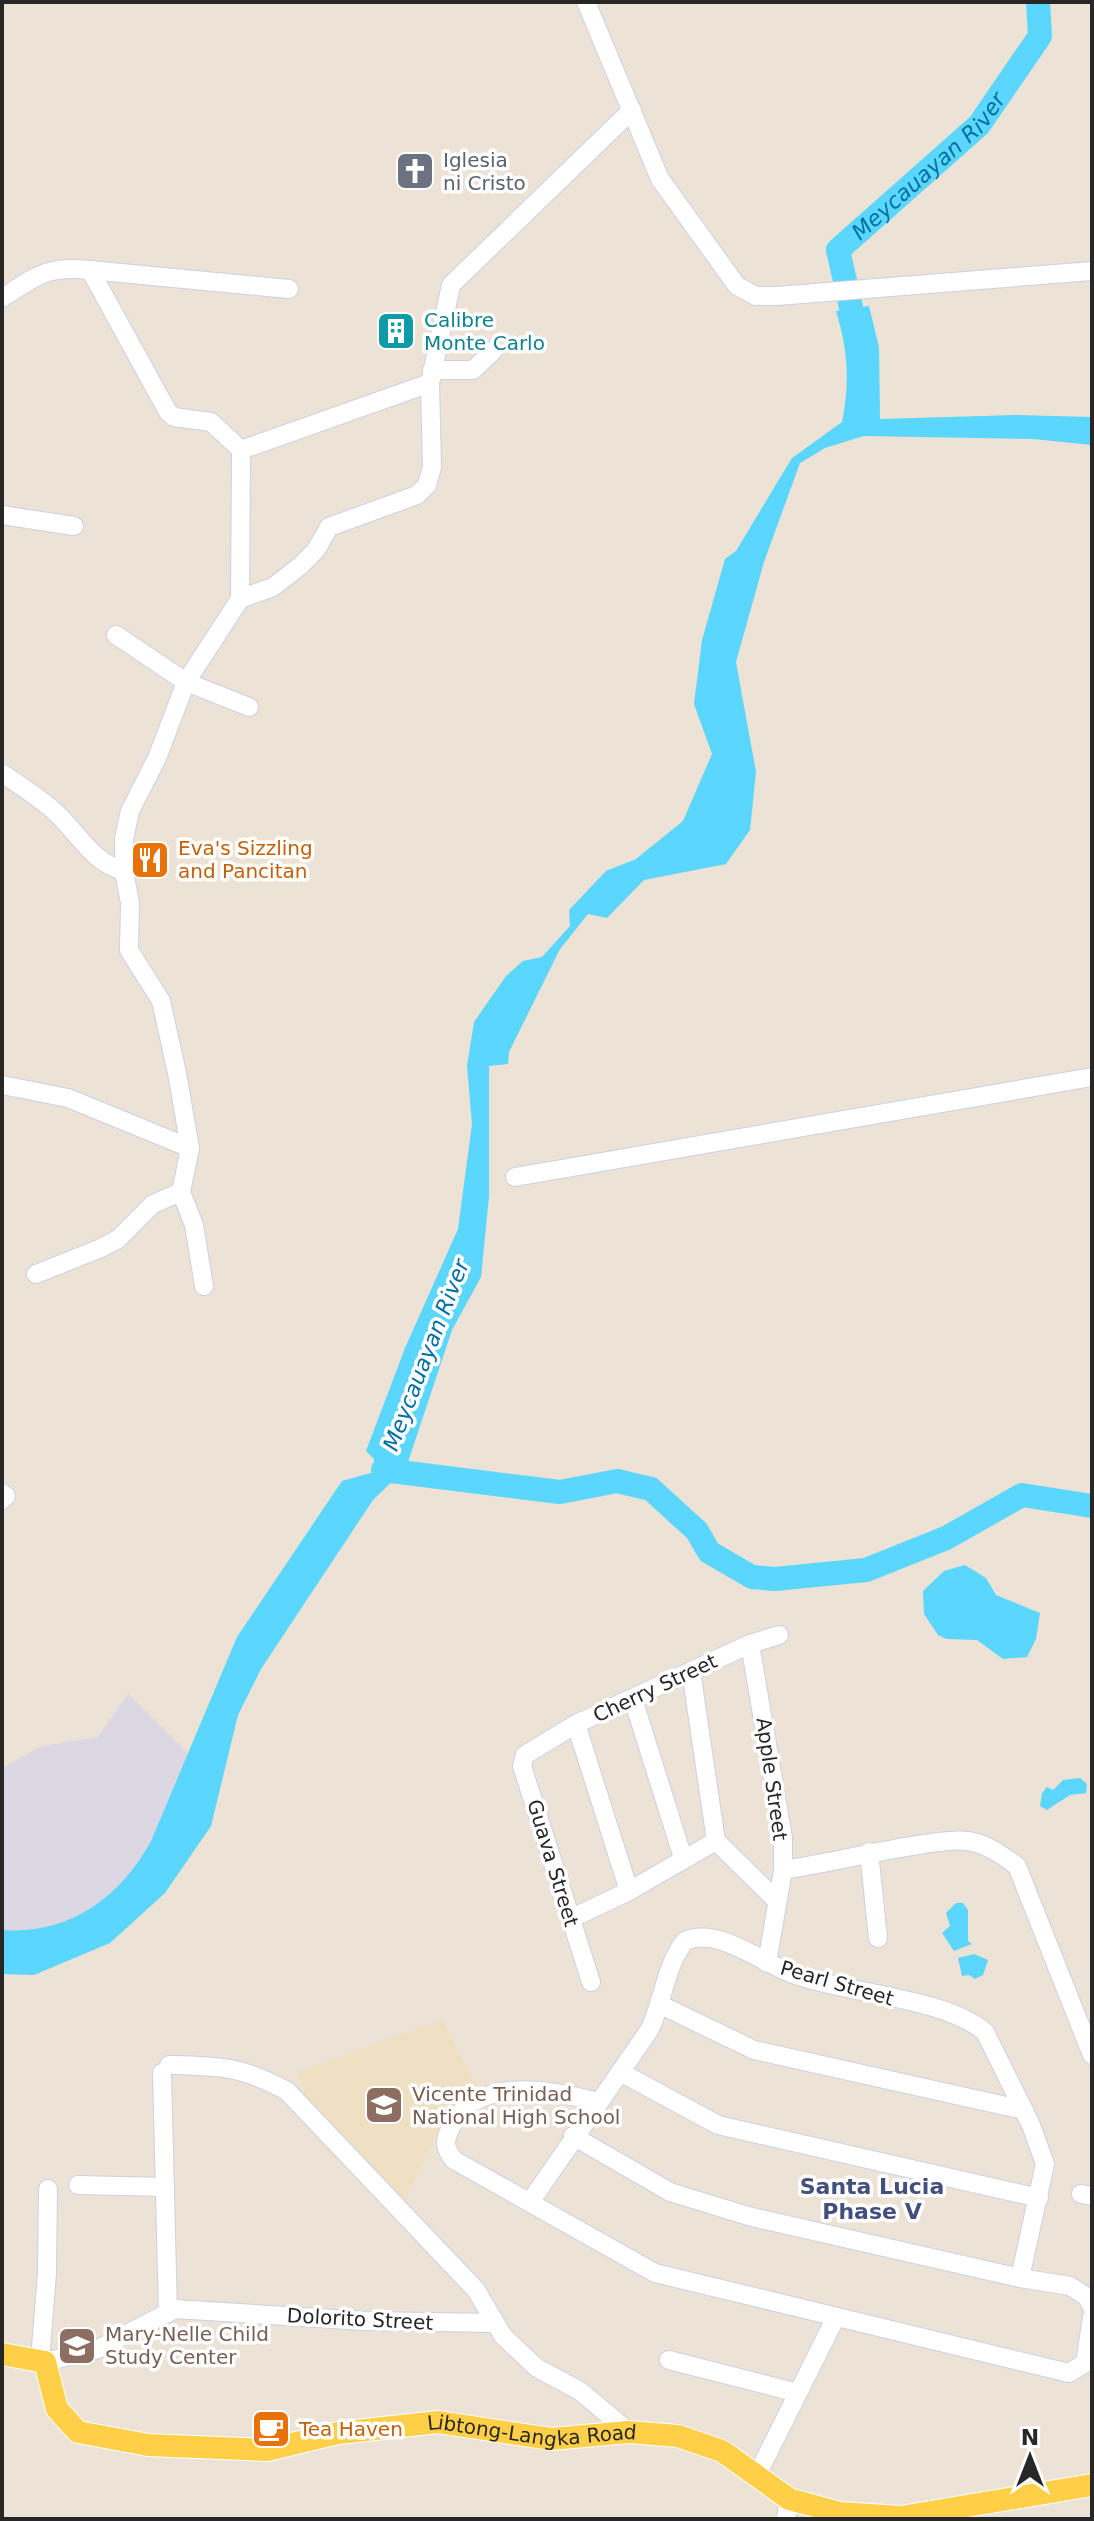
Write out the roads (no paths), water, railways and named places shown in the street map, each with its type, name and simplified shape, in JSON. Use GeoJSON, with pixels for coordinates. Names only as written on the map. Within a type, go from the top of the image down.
{"type":"FeatureCollection","features":[{"type":"Feature","properties":{"kind":"main road"},"geometry":{"type":"LineString","coordinates":[[2,2354],[42,2361]]}},
{"type":"Feature","properties":{"kind":"main road","name":"Libtong-Langka Road"},"geometry":{"type":"LineString","coordinates":[[42,2361],[57,2409],[78,2432],[148,2445],[267,2450],[338,2433],[438,2422],[551,2439],[629,2432],[678,2436],[701,2441],[722,2451],[756,2477],[787,2509],[901,2517],[936,2516],[1040,2491],[1092,2485]]}},
{"type":"Feature","properties":{"kind":"street"},"geometry":{"type":"LineString","coordinates":[[586,2],[660,179],[737,286],[756,296],[1092,271]]}},
{"type":"Feature","properties":{"kind":"street"},"geometry":{"type":"LineString","coordinates":[[240,599],[273,587],[300,566],[316,550],[329,527],[417,495],[427,485],[432,467],[431,377],[448,291],[454,280],[632,110]]}},
{"type":"Feature","properties":{"kind":"street"},"geometry":{"type":"LineString","coordinates":[[2,298],[38,273],[67,267],[289,289]]}},
{"type":"Feature","properties":{"kind":"street"},"geometry":{"type":"LineString","coordinates":[[90,270],[168,412],[174,417],[211,422],[241,450],[240,599],[186,682],[157,758],[130,811],[124,839],[124,871],[130,903],[129,950],[161,1001],[190,1148],[181,1192],[194,1225],[204,1286]]}},
{"type":"Feature","properties":{"kind":"street"},"geometry":{"type":"LineString","coordinates":[[241,450],[431,377],[473,370],[493,351]]}},
{"type":"Feature","properties":{"kind":"street"},"geometry":{"type":"LineString","coordinates":[[2,515],[74,526]]}},
{"type":"Feature","properties":{"kind":"street"},"geometry":{"type":"LineString","coordinates":[[116,635],[186,682],[249,707]]}},
{"type":"Feature","properties":{"kind":"street"},"geometry":{"type":"LineString","coordinates":[[2,773],[54,811],[92,854],[110,867],[124,871]]}},
{"type":"Feature","properties":{"kind":"street"},"geometry":{"type":"LineString","coordinates":[[515,1177],[1092,1077]]}},
{"type":"Feature","properties":{"kind":"street"},"geometry":{"type":"LineString","coordinates":[[2,1085],[68,1098],[190,1148]]}},
{"type":"Feature","properties":{"kind":"street"},"geometry":{"type":"LineString","coordinates":[[36,1274],[118,1239],[153,1204],[181,1192]]}},
{"type":"Feature","properties":{"kind":"street"},"geometry":{"type":"LineString","coordinates":[[2,1493],[6,1496],[2,1500]]}},
{"type":"Feature","properties":{"kind":"street","name":"Cherry Street"},"geometry":{"type":"LineString","coordinates":[[535,1748],[576,1724],[750,1644],[779,1635]]}},
{"type":"Feature","properties":{"kind":"street","name":"Apple Street"},"geometry":{"type":"LineString","coordinates":[[750,1644],[779,1803],[783,1870],[767,1963]]}},
{"type":"Feature","properties":{"kind":"street"},"geometry":{"type":"LineString","coordinates":[[691,1671],[716,1841],[776,1900]]}},
{"type":"Feature","properties":{"kind":"street"},"geometry":{"type":"LineString","coordinates":[[633,1699],[683,1858]]}},
{"type":"Feature","properties":{"kind":"street"},"geometry":{"type":"LineString","coordinates":[[576,1724],[629,1891]]}},
{"type":"Feature","properties":{"kind":"street","name":"Guava Street"},"geometry":{"type":"LineString","coordinates":[[535,1748],[525,1755],[522,1766],[591,1982]]}},
{"type":"Feature","properties":{"kind":"street"},"geometry":{"type":"LineString","coordinates":[[570,1919],[629,1891],[716,1841]]}},
{"type":"Feature","properties":{"kind":"street"},"geometry":{"type":"LineString","coordinates":[[783,1870],[869,1852],[966,1841],[998,1852],[1017,1866],[1092,2055]]}},
{"type":"Feature","properties":{"kind":"street"},"geometry":{"type":"LineString","coordinates":[[869,1852],[878,1938]]}},
{"type":"Feature","properties":{"kind":"street","name":"Pearl Street"},"geometry":{"type":"LineString","coordinates":[[530,2202],[650,2029],[661,2005],[676,1952],[693,1937],[708,1936],[767,1963],[830,1985],[944,2011],[973,2022],[992,2041],[1045,2164],[1020,2278]]}},
{"type":"Feature","properties":{"kind":"street"},"geometry":{"type":"LineString","coordinates":[[661,2005],[754,2050],[1024,2110]]}},
{"type":"Feature","properties":{"kind":"street"},"geometry":{"type":"LineString","coordinates":[[168,2313],[165,2069],[223,2066],[252,2072],[287,2091],[476,2290],[495,2323],[537,2368],[580,2391],[629,2432]]}},
{"type":"Feature","properties":{"kind":"street"},"geometry":{"type":"LineString","coordinates":[[620,2072],[718,2125],[1039,2198]]}},
{"type":"Feature","properties":{"kind":"street"},"geometry":{"type":"LineString","coordinates":[[598,2102],[575,2096],[495,2091],[475,2099],[455,2117],[445,2139],[447,2151],[454,2160],[655,2273],[1069,2373],[1085,2363],[1092,2317]]}},
{"type":"Feature","properties":{"kind":"street"},"geometry":{"type":"LineString","coordinates":[[573,2136],[683,2196],[748,2216],[1020,2278],[1070,2286],[1087,2297],[1092,2307]]}},
{"type":"Feature","properties":{"kind":"street"},"geometry":{"type":"LineString","coordinates":[[78,2185],[165,2187]]}},
{"type":"Feature","properties":{"kind":"street"},"geometry":{"type":"LineString","coordinates":[[42,2361],[39,2336],[47,2273],[48,2189]]}},
{"type":"Feature","properties":{"kind":"street","name":"Dolorito Street"},"geometry":{"type":"LineString","coordinates":[[42,2361],[98,2349],[168,2313],[189,2310],[311,2319],[495,2323]]}},
{"type":"Feature","properties":{"kind":"street"},"geometry":{"type":"LineString","coordinates":[[756,2477],[836,2317]]}},
{"type":"Feature","properties":{"kind":"street"},"geometry":{"type":"LineString","coordinates":[[669,2360],[798,2393]]}},
{"type":"Feature","properties":{"kind":"water"},"geometry":{"type":"Polygon","coordinates":[[[869,306],[879,347],[880,419],[1016,415],[1092,417],[1092,445],[1033,439],[864,436],[825,448],[800,463],[764,562],[736,662],[756,772],[750,830],[726,864],[644,880],[607,918],[588,914],[560,949],[509,1052],[508,1064],[489,1066],[489,1196],[481,1277],[452,1330],[406,1468],[373,1500],[261,1669],[238,1715],[211,1826],[165,1893],[110,1943],[34,1975],[2,1974],[2,1930],[26,1930],[70,1919],[108,1896],[124,1880],[151,1841],[237,1637],[342,1481],[374,1472],[374,1459],[366,1451],[405,1348],[458,1229],[472,1124],[467,1066],[474,1022],[506,976],[523,961],[542,957],[570,926],[569,910],[606,871],[636,859],[683,821],[712,754],[694,704],[702,640],[725,559],[736,551],[792,458],[842,422],[846,366],[836,311],[869,306]]]}},
{"type":"Feature","properties":{"kind":"water"},"geometry":{"type":"Polygon","coordinates":[[[965,1565],[986,1578],[996,1595],[1040,1613],[1036,1639],[1027,1657],[1003,1659],[977,1640],[947,1639],[938,1635],[924,1614],[923,1591],[944,1571],[965,1565]]]}},
{"type":"Feature","properties":{"kind":"water"},"geometry":{"type":"Polygon","coordinates":[[[1080,1778],[1087,1784],[1086,1793],[1070,1795],[1047,1810],[1040,1806],[1042,1793],[1047,1787],[1053,1790],[1063,1780],[1080,1778]]]}},
{"type":"Feature","properties":{"kind":"water"},"geometry":{"type":"Polygon","coordinates":[[[956,1903],[963,1903],[968,1910],[968,1941],[972,1944],[954,1951],[942,1933],[950,1926],[946,1913],[956,1903]]]}},
{"type":"Feature","properties":{"kind":"water"},"geometry":{"type":"Polygon","coordinates":[[[974,1954],[988,1960],[983,1975],[975,1979],[969,1975],[962,1976],[958,1958],[974,1954]]]}},
{"type":"Feature","properties":{"kind":"waterway","name":"Meycauayan River"},"geometry":{"type":"LineString","coordinates":[[858,338],[838,250],[979,125],[1040,36],[1038,2]]}},
{"type":"Feature","properties":{"kind":"waterway"},"geometry":{"type":"LineString","coordinates":[[383,1470],[560,1492],[617,1481],[651,1489],[697,1531],[709,1552],[752,1577],[775,1579],[866,1570],[946,1538],[1022,1495],[1092,1506]]}},
{"type":"Feature","properties":{"kind":"place","name":"Iglesia ni Cristo"},"geometry":{"type":"Point","coordinates":[415,171]}},
{"type":"Feature","properties":{"kind":"place","name":"Calibre Monte Carlo"},"geometry":{"type":"Point","coordinates":[396,331]}},
{"type":"Feature","properties":{"kind":"place","name":"Eva's Sizzling and Pancitan"},"geometry":{"type":"Point","coordinates":[150,860]}},
{"type":"Feature","properties":{"kind":"place","name":"Vicente Trinidad National High School"},"geometry":{"type":"Point","coordinates":[384,2105]}},
{"type":"Feature","properties":{"kind":"place","name":"Mary-Nelle Child Study Center"},"geometry":{"type":"Point","coordinates":[77,2346]}},
{"type":"Feature","properties":{"kind":"place","name":"Tea Haven"},"geometry":{"type":"Point","coordinates":[271,2429]}},
{"type":"Feature","properties":{"kind":"district","name":"Santa Lucia Phase V"},"geometry":{"type":"Point","coordinates":[872,2198]}}]}
